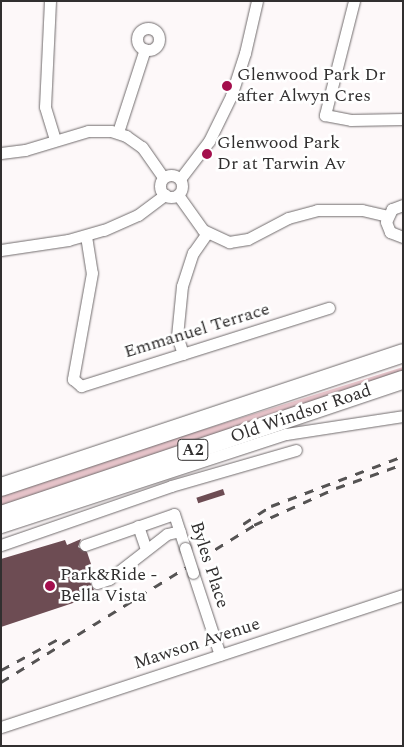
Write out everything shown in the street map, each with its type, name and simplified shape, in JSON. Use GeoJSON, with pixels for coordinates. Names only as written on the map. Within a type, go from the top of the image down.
{"type":"FeatureCollection","features":[{"type":"Feature","properties":{"kind":"highway","name":"Old Windsor Road"},"geometry":{"type":"LineString","coordinates":[[1,487],[402,353]]}},
{"type":"Feature","properties":{"kind":"highway","name":"Old Windsor Road"},"geometry":{"type":"LineString","coordinates":[[1,515],[403,380]]}},
{"type":"Feature","properties":{"kind":"street"},"geometry":{"type":"LineString","coordinates":[[50,1],[46,107],[55,140]]}},
{"type":"Feature","properties":{"kind":"street"},"geometry":{"type":"LineString","coordinates":[[180,179],[208,141],[231,96],[257,1]]}},
{"type":"Feature","properties":{"kind":"street"},"geometry":{"type":"LineString","coordinates":[[354,1],[325,115],[370,121],[403,119]]}},
{"type":"Feature","properties":{"kind":"street"},"geometry":{"type":"LineString","coordinates":[[118,132],[145,49]]}},
{"type":"Feature","properties":{"kind":"street"},"geometry":{"type":"LineString","coordinates":[[1,153],[25,150],[93,130],[118,132],[142,147],[163,177]]}},
{"type":"Feature","properties":{"kind":"street"},"geometry":{"type":"LineString","coordinates":[[163,177],[170,174],[180,179],[182,186],[178,195]]}},
{"type":"Feature","properties":{"kind":"street"},"geometry":{"type":"LineString","coordinates":[[163,177],[160,187],[165,195]]}},
{"type":"Feature","properties":{"kind":"street"},"geometry":{"type":"LineString","coordinates":[[1,250],[86,236],[138,214],[165,195],[178,195]]}},
{"type":"Feature","properties":{"kind":"street"},"geometry":{"type":"LineString","coordinates":[[178,195],[207,233],[229,242],[243,241],[288,218],[327,209],[362,210],[387,216]]}},
{"type":"Feature","properties":{"kind":"street"},"geometry":{"type":"LineString","coordinates":[[402,206],[392,209],[387,216],[387,227],[402,238]]}},
{"type":"Feature","properties":{"kind":"street"},"geometry":{"type":"LineString","coordinates":[[183,354],[178,336],[182,286],[193,254],[207,233]]}},
{"type":"Feature","properties":{"kind":"street","name":"Emmanuel Terrace"},"geometry":{"type":"LineString","coordinates":[[86,236],[92,272],[74,372],[76,384],[86,385],[329,308]]}},
{"type":"Feature","properties":{"kind":"street"},"geometry":{"type":"LineString","coordinates":[[1,527],[286,434],[403,414]]}},
{"type":"Feature","properties":{"kind":"street"},"geometry":{"type":"LineString","coordinates":[[1,545],[171,486],[296,450]]}},
{"type":"Feature","properties":{"kind":"street","name":"Byles Place"},"geometry":{"type":"LineString","coordinates":[[138,526],[174,514],[220,655]]}},
{"type":"Feature","properties":{"kind":"street"},"geometry":{"type":"LineString","coordinates":[[85,545],[138,526],[146,550]]}},
{"type":"Feature","properties":{"kind":"street"},"geometry":{"type":"LineString","coordinates":[[97,583],[109,579],[167,534],[180,531]]}},
{"type":"Feature","properties":{"kind":"street","name":"Mawson Avenue"},"geometry":{"type":"LineString","coordinates":[[1,727],[403,595]]}},
{"type":"Feature","properties":{"kind":"shaded area"},"geometry":{"type":"Polygon","coordinates":[[[403,367],[403,375],[1,507],[1,493],[403,367]]]}},
{"type":"Feature","properties":{"kind":"building"},"geometry":{"type":"Polygon","coordinates":[[[223,489],[225,495],[198,503],[196,498],[223,489]]]}},
{"type":"Feature","properties":{"kind":"building","name":"Park&Ride - Bella Vista"},"geometry":{"type":"Polygon","coordinates":[[[81,539],[78,547],[87,552],[95,576],[90,582],[94,590],[82,592],[85,599],[1,627],[1,559],[65,540],[67,545],[81,539]]]}},
{"type":"Feature","properties":{"kind":"railway"},"geometry":{"type":"LineString","coordinates":[[243,524],[271,506],[403,456]]}},
{"type":"Feature","properties":{"kind":"railway"},"geometry":{"type":"LineString","coordinates":[[1,682],[254,525],[336,488],[403,464]]}},
{"type":"Feature","properties":{"kind":"railway"},"geometry":{"type":"LineString","coordinates":[[1,670],[60,638]]}},
{"type":"Feature","properties":{"kind":"place","name":"Glenwood Park Dr after Alwyn Cres"},"geometry":{"type":"Point","coordinates":[227,86]}},
{"type":"Feature","properties":{"kind":"place","name":"Glenwood Park Dr at Tarwin Av"},"geometry":{"type":"Point","coordinates":[207,154]}},
{"type":"Feature","properties":{"kind":"place","name":"Park&Ride - Bella Vista"},"geometry":{"type":"Point","coordinates":[50,586]}}]}
